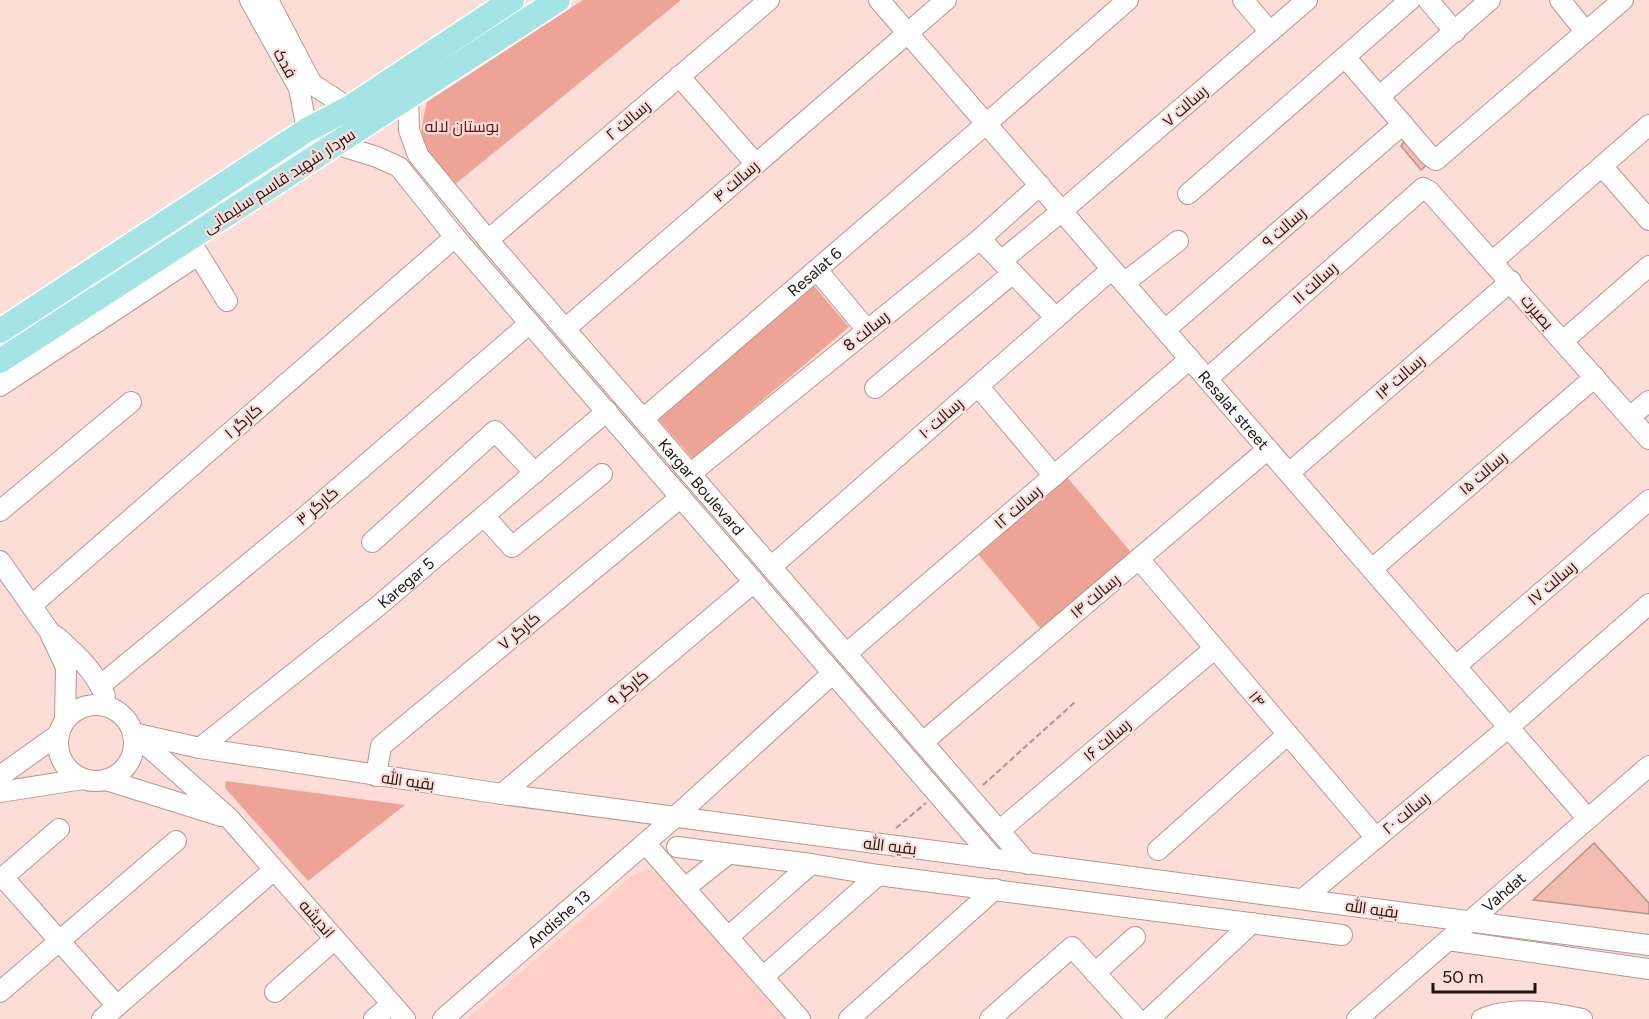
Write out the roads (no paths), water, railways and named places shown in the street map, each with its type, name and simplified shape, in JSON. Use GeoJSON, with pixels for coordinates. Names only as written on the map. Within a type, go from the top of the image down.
{"type":"FeatureCollection","features":[{"type":"Feature","properties":{"kind":"main road"},"geometry":{"type":"LineString","coordinates":[[0,331],[307,130],[349,108],[512,0]]}},
{"type":"Feature","properties":{"kind":"main road","name":"سردار شهید قاسم سلیمانی"},"geometry":{"type":"LineString","coordinates":[[0,361],[558,0]]}},
{"type":"Feature","properties":{"kind":"street","name":"فدک"},"geometry":{"type":"LineString","coordinates":[[250,0],[305,86],[349,108]]}},
{"type":"Feature","properties":{"kind":"street","name":"فدک"},"geometry":{"type":"LineString","coordinates":[[268,0],[305,86],[307,130]]}},
{"type":"Feature","properties":{"kind":"street","name":"رسالت ۲"},"geometry":{"type":"LineString","coordinates":[[488,240],[769,0]]}},
{"type":"Feature","properties":{"kind":"street","name":"Resalat street"},"geometry":{"type":"LineString","coordinates":[[879,0],[1588,819]]}},
{"type":"Feature","properties":{"kind":"street","name":"رسالت ۴"},"geometry":{"type":"LineString","coordinates":[[565,329],[945,0]]}},
{"type":"Feature","properties":{"kind":"street","name":"Resalat 6"},"geometry":{"type":"LineString","coordinates":[[643,419],[1128,0]]}},
{"type":"Feature","properties":{"kind":"street"},"geometry":{"type":"LineString","coordinates":[[1243,0],[1270,32]]}},
{"type":"Feature","properties":{"kind":"street","name":"رسالت ۷"},"geometry":{"type":"LineString","coordinates":[[875,388],[1007,267],[1062,211],[1307,0]]}},
{"type":"Feature","properties":{"kind":"street"},"geometry":{"type":"LineString","coordinates":[[1188,194],[1410,0]]}},
{"type":"Feature","properties":{"kind":"street"},"geometry":{"type":"LineString","coordinates":[[1428,0],[1455,32]]}},
{"type":"Feature","properties":{"kind":"street"},"geometry":{"type":"LineString","coordinates":[[1380,96],[1490,0]]}},
{"type":"Feature","properties":{"kind":"street"},"geometry":{"type":"LineString","coordinates":[[1560,0],[1585,31]]}},
{"type":"Feature","properties":{"kind":"street"},"geometry":{"type":"LineString","coordinates":[[1345,57],[1429,156],[1436,160],[1623,0]]}},
{"type":"Feature","properties":{"kind":"street"},"geometry":{"type":"LineString","coordinates":[[680,76],[756,164]]}},
{"type":"Feature","properties":{"kind":"street","name":"Kargar Boulevard"},"geometry":{"type":"LineString","coordinates":[[408,97],[409,130],[418,155],[592,361],[1028,864]]}},
{"type":"Feature","properties":{"kind":"street","name":"رسالت ۹"},"geometry":{"type":"LineString","coordinates":[[1165,330],[1403,124]]}},
{"type":"Feature","properties":{"kind":"street"},"geometry":{"type":"LineString","coordinates":[[1493,261],[1649,125]]}},
{"type":"Feature","properties":{"kind":"street","name":"Kargar Boulevard"},"geometry":{"type":"LineString","coordinates":[[335,144],[377,157],[399,167],[455,237],[994,859]]}},
{"type":"Feature","properties":{"kind":"street"},"geometry":{"type":"LineString","coordinates":[[399,167],[406,157],[418,155]]}},
{"type":"Feature","properties":{"kind":"street"},"geometry":{"type":"LineString","coordinates":[[1602,166],[1649,220]]}},
{"type":"Feature","properties":{"kind":"street","name":"رسالت 8"},"geometry":{"type":"LineString","coordinates":[[690,474],[980,239],[1040,185]]}},
{"type":"Feature","properties":{"kind":"street","name":"بصیرت"},"geometry":{"type":"LineString","coordinates":[[1423,188],[1429,191],[1493,261],[1649,439]]}},
{"type":"Feature","properties":{"kind":"street","name":"رسالت ۱۱"},"geometry":{"type":"LineString","coordinates":[[1207,379],[1423,188]]}},
{"type":"Feature","properties":{"kind":"street","name":"کارگر ۱"},"geometry":{"type":"LineString","coordinates":[[32,605],[455,237]]}},
{"type":"Feature","properties":{"kind":"street"},"geometry":{"type":"LineString","coordinates":[[189,239],[227,301]]}},
{"type":"Feature","properties":{"kind":"street"},"geometry":{"type":"LineString","coordinates":[[0,386],[189,261],[189,239]]}},
{"type":"Feature","properties":{"kind":"street"},"geometry":{"type":"LineString","coordinates":[[980,239],[1056,318]]}},
{"type":"Feature","properties":{"kind":"street","name":"رسالت ۱۰"},"geometry":{"type":"LineString","coordinates":[[771,567],[1056,318],[1118,276],[1178,241]]}},
{"type":"Feature","properties":{"kind":"street"},"geometry":{"type":"LineString","coordinates":[[1563,341],[1649,266]]}},
{"type":"Feature","properties":{"kind":"street"},"geometry":{"type":"LineString","coordinates":[[817,270],[867,330]]}},
{"type":"Feature","properties":{"kind":"street","name":"رسالت ۱۳"},"geometry":{"type":"LineString","coordinates":[[1288,473],[1510,281]]}},
{"type":"Feature","properties":{"kind":"street","name":"کارگر ۳"},"geometry":{"type":"LineString","coordinates":[[100,685],[299,522],[530,323]]}},
{"type":"Feature","properties":{"kind":"street","name":"رسالت ۱۲"},"geometry":{"type":"LineString","coordinates":[[846,654],[1190,359]]}},
{"type":"Feature","properties":{"kind":"street"},"geometry":{"type":"LineString","coordinates":[[576,375],[592,361]]}},
{"type":"Feature","properties":{"kind":"street","name":"رسالت ۱۵"},"geometry":{"type":"LineString","coordinates":[[1372,569],[1595,377]]}},
{"type":"Feature","properties":{"kind":"street"},"geometry":{"type":"LineString","coordinates":[[978,386],[1054,476]]}},
{"type":"Feature","properties":{"kind":"street"},"geometry":{"type":"LineString","coordinates":[[1630,417],[1649,401]]}},
{"type":"Feature","properties":{"kind":"street"},"geometry":{"type":"LineString","coordinates":[[0,511],[131,402]]}},
{"type":"Feature","properties":{"kind":"street","name":"Karegar 5"},"geometry":{"type":"LineString","coordinates":[[200,748],[377,607],[607,411]]}},
{"type":"Feature","properties":{"kind":"street"},"geometry":{"type":"LineString","coordinates":[[372,542],[495,431],[535,473]]}},
{"type":"Feature","properties":{"kind":"street","name":"رسالت ۱۴"},"geometry":{"type":"LineString","coordinates":[[922,742],[1268,449]]}},
{"type":"Feature","properties":{"kind":"street"},"geometry":{"type":"LineString","coordinates":[[484,516],[512,547],[603,474]]}},
{"type":"Feature","properties":{"kind":"street","name":"کارگر ۷"},"geometry":{"type":"LineString","coordinates":[[376,776],[381,747],[681,497]]}},
{"type":"Feature","properties":{"kind":"street","name":"رسالت ۱۷"},"geometry":{"type":"LineString","coordinates":[[1456,666],[1649,500]]}},
{"type":"Feature","properties":{"kind":"street","name":"۱۴"},"geometry":{"type":"LineString","coordinates":[[1139,559],[1376,838]]}},
{"type":"Feature","properties":{"kind":"street","name":"اندیشه"},"geometry":{"type":"LineString","coordinates":[[0,561],[8,585],[32,605],[49,631],[66,667],[62,727],[57,742],[64,765],[82,780]]}},
{"type":"Feature","properties":{"kind":"street","name":"کارگر ۹"},"geometry":{"type":"LineString","coordinates":[[502,794],[754,582]]}},
{"type":"Feature","properties":{"kind":"street","name":"رسالت ۲۰"},"geometry":{"type":"LineString","coordinates":[[1303,899],[1509,728],[1649,604]]}},
{"type":"Feature","properties":{"kind":"street","name":"اندیشه"},"geometry":{"type":"LineString","coordinates":[[49,631],[82,659],[100,685],[109,707],[120,713],[128,722],[133,733],[229,818],[405,1019]]}},
{"type":"Feature","properties":{"kind":"street","name":"رسالت ۱۶"},"geometry":{"type":"LineString","coordinates":[[999,831],[1214,649]]}},
{"type":"Feature","properties":{"kind":"street","name":"Andishe 13"},"geometry":{"type":"LineString","coordinates":[[443,1019],[674,818],[833,673]]}},
{"type":"Feature","properties":{"kind":"street"},"geometry":{"type":"LineString","coordinates":[[0,776],[62,727],[74,711],[85,706],[109,707]]}},
{"type":"Feature","properties":{"kind":"street"},"geometry":{"type":"LineString","coordinates":[[0,792],[82,780],[94,782],[117,776],[132,757],[135,745],[133,733]]}},
{"type":"Feature","properties":{"kind":"street","name":"بقیه الله"},"geometry":{"type":"LineString","coordinates":[[133,733],[200,748],[502,794],[1649,945]]}},
{"type":"Feature","properties":{"kind":"street"},"geometry":{"type":"LineString","coordinates":[[1158,850],[1287,735]]}},
{"type":"Feature","properties":{"kind":"street","name":"Vahdat"},"geometry":{"type":"LineString","coordinates":[[1357,1019],[1649,766]]}},
{"type":"Feature","properties":{"kind":"street"},"geometry":{"type":"LineString","coordinates":[[106,780],[229,818]]}},
{"type":"Feature","properties":{"kind":"street"},"geometry":{"type":"LineString","coordinates":[[59,829],[2,879],[60,941],[109,1013],[274,870]]}},
{"type":"Feature","properties":{"kind":"street"},"geometry":{"type":"LineString","coordinates":[[0,992],[177,841]]}},
{"type":"Feature","properties":{"kind":"street"},"geometry":{"type":"LineString","coordinates":[[645,843],[800,1019]]}},
{"type":"Feature","properties":{"kind":"street","name":"بقیه الله"},"geometry":{"type":"LineString","coordinates":[[677,847],[1342,935]]}},
{"type":"Feature","properties":{"kind":"street"},"geometry":{"type":"LineString","coordinates":[[685,888],[728,854]]}},
{"type":"Feature","properties":{"kind":"street"},"geometry":{"type":"LineString","coordinates":[[728,937],[811,864]]}},
{"type":"Feature","properties":{"kind":"street"},"geometry":{"type":"LineString","coordinates":[[763,977],[878,875]]}},
{"type":"Feature","properties":{"kind":"street"},"geometry":{"type":"LineString","coordinates":[[849,1019],[995,889]]}},
{"type":"Feature","properties":{"kind":"street"},"geometry":{"type":"LineString","coordinates":[[1149,1019],[1252,923]]}},
{"type":"Feature","properties":{"kind":"street"},"geometry":{"type":"LineString","coordinates":[[1095,973],[1135,937]]}},
{"type":"Feature","properties":{"kind":"street"},"geometry":{"type":"LineString","coordinates":[[275,992],[335,939]]}},
{"type":"Feature","properties":{"kind":"street"},"geometry":{"type":"LineString","coordinates":[[1448,940],[1649,969]]}},
{"type":"Feature","properties":{"kind":"street"},"geometry":{"type":"LineString","coordinates":[[990,1019],[1072,947],[1137,1019]]}},
{"type":"Feature","properties":{"kind":"street"},"geometry":{"type":"LineString","coordinates":[[374,1019],[392,1004]]}},
{"type":"Feature","properties":{"kind":"street"},"geometry":{"type":"LineString","coordinates":[[1482,1019],[1526,1011],[1582,1019]]}},
{"type":"Feature","properties":{"kind":"park label","name":"بوستان لاله"},"geometry":{"type":"Point","coordinates":[462,126]}}]}
